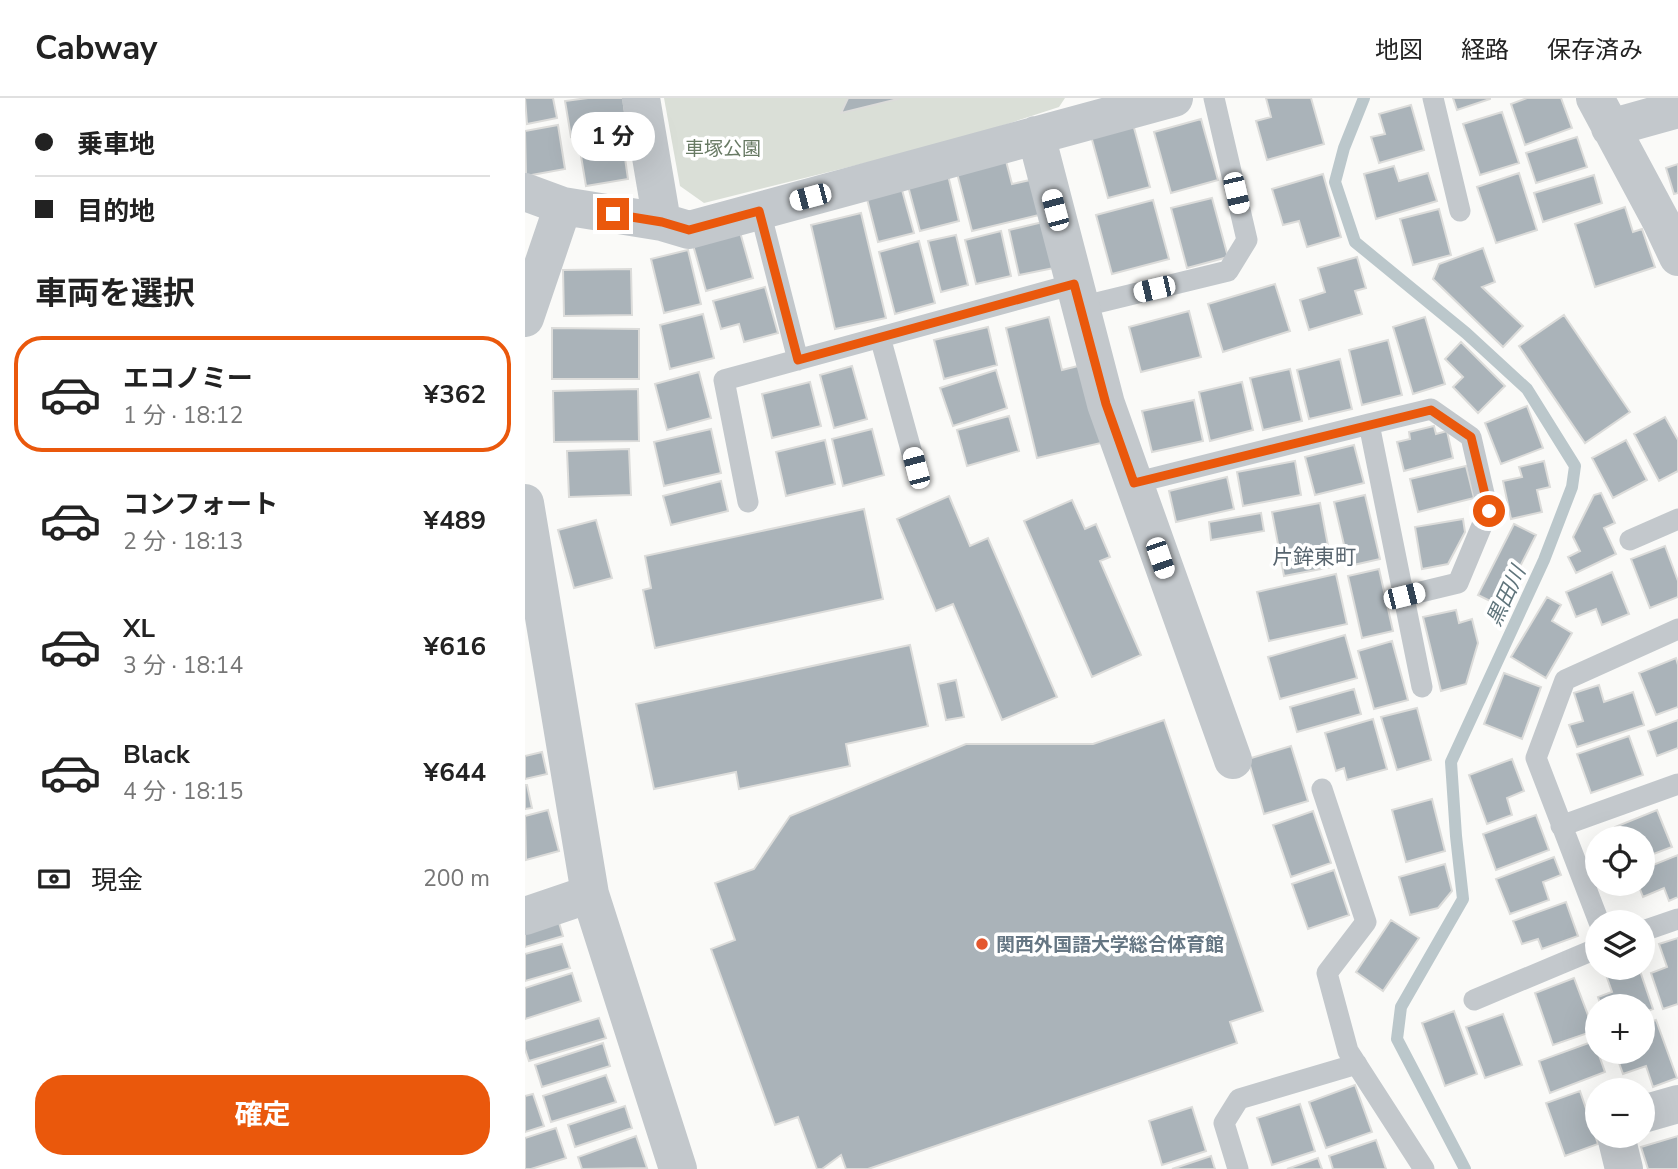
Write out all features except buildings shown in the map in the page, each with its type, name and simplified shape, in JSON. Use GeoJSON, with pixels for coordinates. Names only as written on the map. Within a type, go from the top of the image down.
{"type":"FeatureCollection","features":[{"type":"Feature","properties":{"kind":"street"},"geometry":{"type":"LineString","coordinates":[[641,98],[662,222]]}},
{"type":"Feature","properties":{"kind":"street"},"geometry":{"type":"LineString","coordinates":[[525,192],[563,206],[662,222],[689,230],[1036,135],[1105,107],[1174,98]]}},
{"type":"Feature","properties":{"kind":"street"},"geometry":{"type":"LineString","coordinates":[[1678,109],[1603,113],[1670,221],[1678,257]]}},
{"type":"Feature","properties":{"kind":"street"},"geometry":{"type":"LineString","coordinates":[[1036,135],[1106,404],[1233,760]]}},
{"type":"Feature","properties":{"kind":"street"},"geometry":{"type":"LineString","coordinates":[[525,318],[563,206]]}},
{"type":"Feature","properties":{"kind":"street"},"geometry":{"type":"LineString","coordinates":[[525,503],[590,894],[678,1169]]}},
{"type":"Feature","properties":{"kind":"street"},"geometry":{"type":"LineString","coordinates":[[525,916],[590,894]]}},
{"type":"Feature","properties":{"kind":"street"},"geometry":{"type":"LineString","coordinates":[[1655,1111],[1678,1104]]}},
{"type":"Feature","properties":{"kind":"street"},"geometry":{"type":"LineString","coordinates":[[1619,1148],[1624,1169]]}},
{"type":"Feature","properties":{"kind":"lane"},"geometry":{"type":"LineString","coordinates":[[748,502],[724,380],[880,337],[1077,295],[1228,271],[1247,240],[1214,98]]}},
{"type":"Feature","properties":{"kind":"lane"},"geometry":{"type":"LineString","coordinates":[[1433,98],[1460,211]]}},
{"type":"Feature","properties":{"kind":"lane"},"geometry":{"type":"LineString","coordinates":[[759,211],[798,360]]}},
{"type":"Feature","properties":{"kind":"lane"},"geometry":{"type":"LineString","coordinates":[[880,337],[916,468]]}},
{"type":"Feature","properties":{"kind":"lane"},"geometry":{"type":"LineString","coordinates":[[1134,483],[1431,410],[1471,437],[1489,511],[1458,583],[1404,596]]}},
{"type":"Feature","properties":{"kind":"lane"},"geometry":{"type":"LineString","coordinates":[[1369,424],[1422,687]]}},
{"type":"Feature","properties":{"kind":"lane"},"geometry":{"type":"LineString","coordinates":[[1630,540],[1678,519]]}},
{"type":"Feature","properties":{"kind":"lane"},"geometry":{"type":"LineString","coordinates":[[1594,910],[1536,758],[1565,680],[1678,629]]}},
{"type":"Feature","properties":{"kind":"lane"},"geometry":{"type":"LineString","coordinates":[[1562,826],[1678,784]]}},
{"type":"Feature","properties":{"kind":"lane"},"geometry":{"type":"LineString","coordinates":[[1322,789],[1366,922],[1327,973],[1347,1051],[1424,1169]]}},
{"type":"Feature","properties":{"kind":"lane"},"geometry":{"type":"LineString","coordinates":[[1655,927],[1678,919]]}},
{"type":"Feature","properties":{"kind":"lane"},"geometry":{"type":"LineString","coordinates":[[1473,1000],[1585,953]]}},
{"type":"Feature","properties":{"kind":"lane"},"geometry":{"type":"LineString","coordinates":[[1238,1169],[1224,1123],[1240,1100],[1357,1065]]}},
{"type":"Feature","properties":{"kind":"green space","name":"車塚公園"},"geometry":{"type":"Polygon","coordinates":[[[664,98],[1065,98],[1059,107],[958,140],[704,203],[680,186],[664,98]]]}},
{"type":"Feature","properties":{"kind":"waterway","name":"黒田川"},"geometry":{"type":"LineString","coordinates":[[1364,98],[1344,148],[1335,182],[1355,242],[1466,333],[1527,389],[1575,466],[1572,487],[1544,560],[1451,762],[1463,899],[1401,1007],[1397,1039],[1465,1169]]}},
{"type":"Feature","properties":{"kind":"place","name":"関西外国語大学総合体育館"},"geometry":{"type":"Point","coordinates":[982,944]}},
{"type":"Feature","properties":{"kind":"district","name":"片鉾東町"},"geometry":{"type":"Point","coordinates":[1314,557]}},
{"type":"Feature","properties":{"kind":"route"},"geometry":{"type":"LineString","coordinates":[[613,214],[662,222],[689,230],[759,211],[798,360],[1074,284],[1106,404],[1134,483],[1431,410],[1471,437],[1489,511]]}}]}
